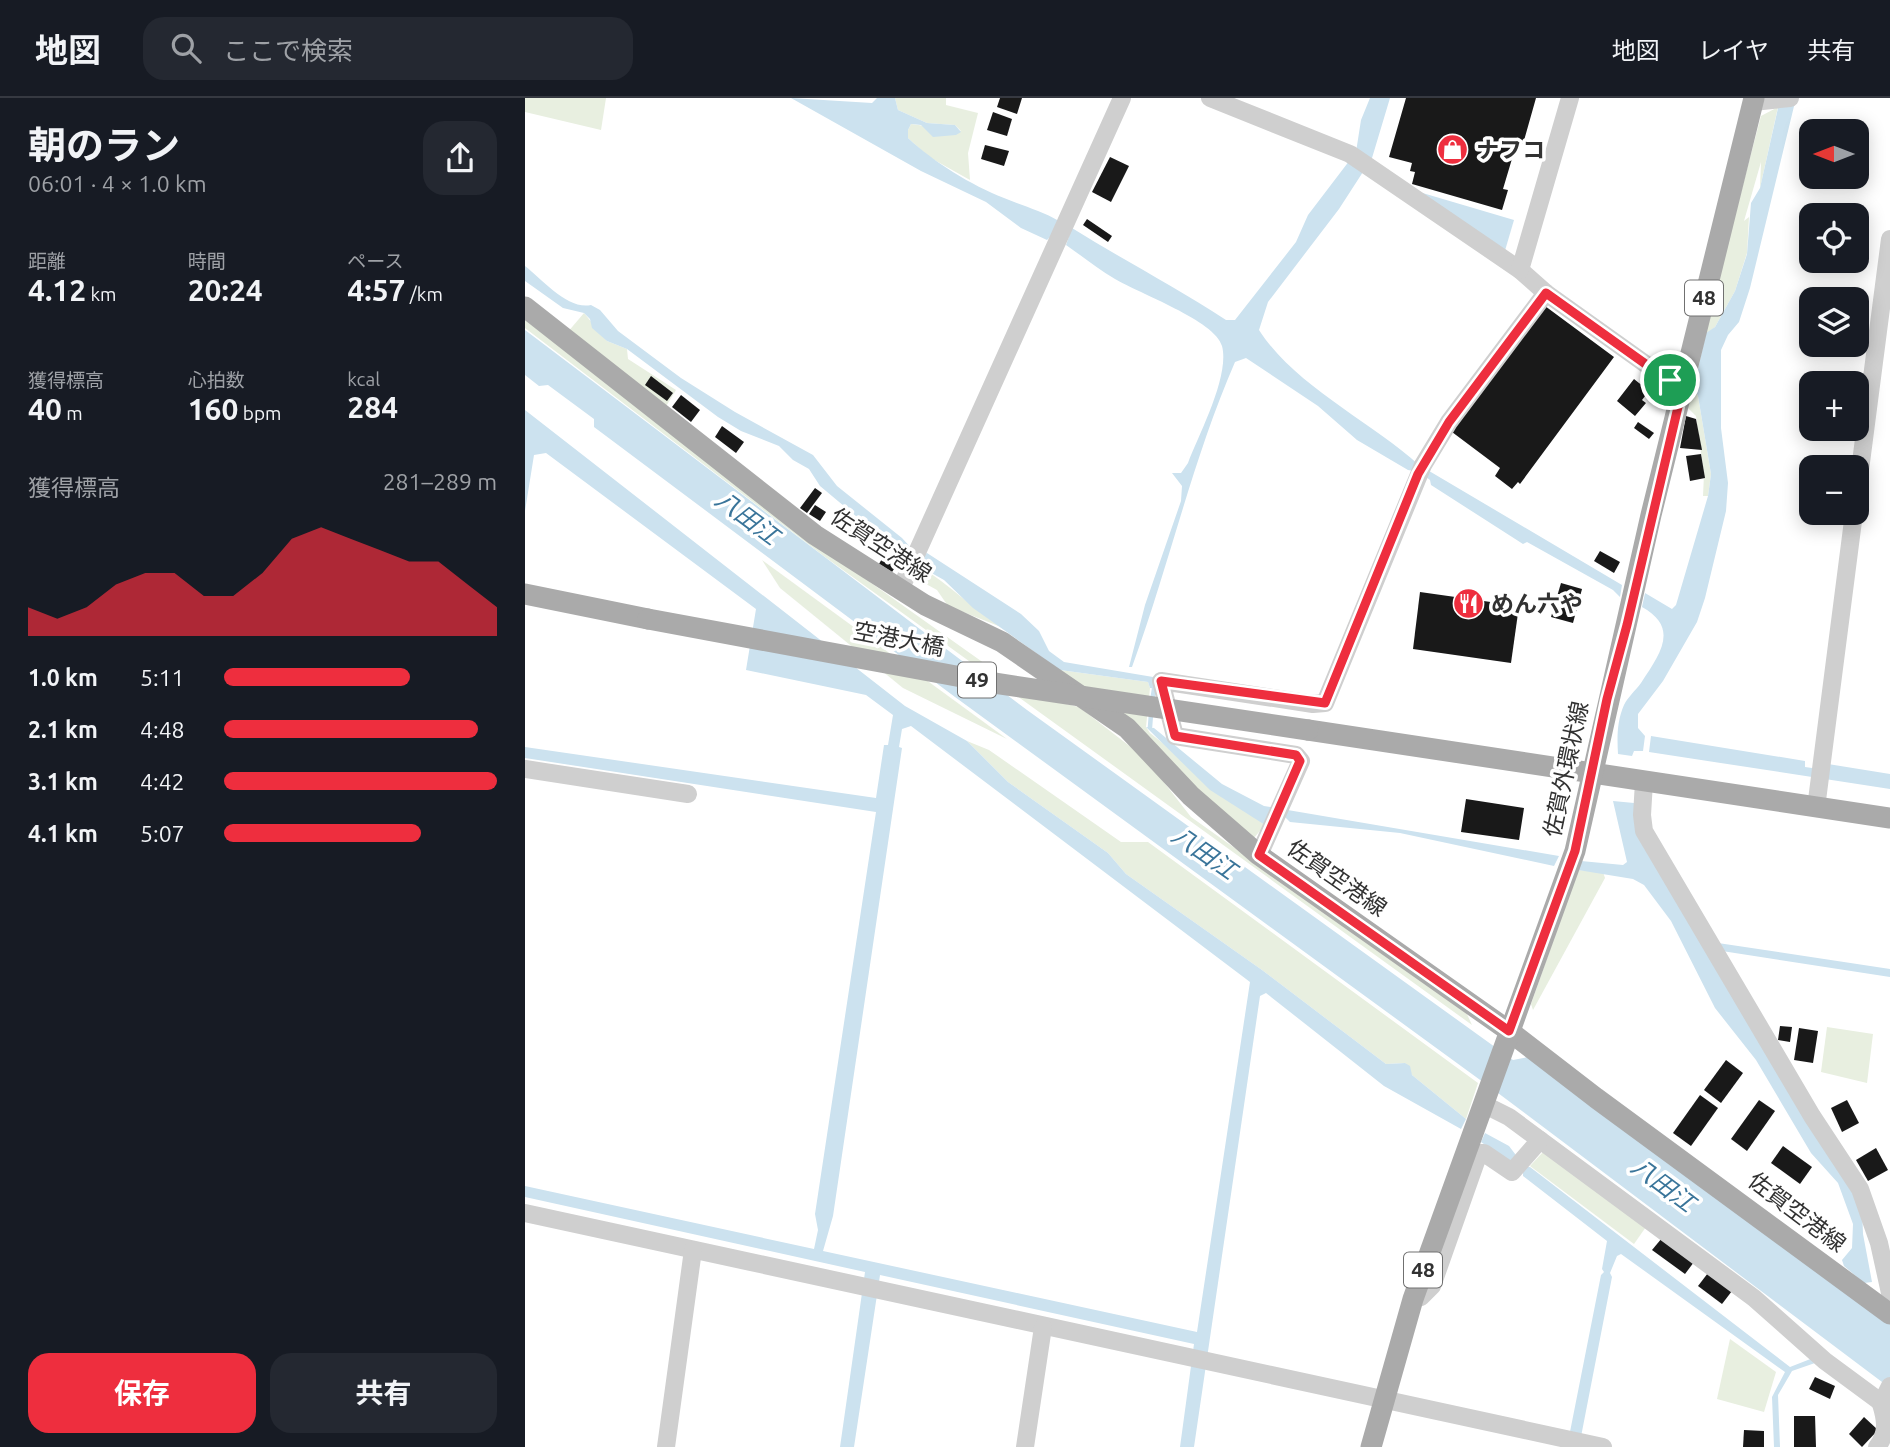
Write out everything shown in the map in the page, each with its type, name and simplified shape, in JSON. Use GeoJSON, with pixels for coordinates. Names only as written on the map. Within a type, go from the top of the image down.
{"type":"FeatureCollection","features":[{"type":"Feature","properties":{"kind":"main road","name":"48"},"geometry":{"type":"LineString","coordinates":[[1682,390],[1767,99]]}},
{"type":"Feature","properties":{"kind":"main road","name":"佐賀空港線"},"geometry":{"type":"LineString","coordinates":[[525,307],[815,535],[900,590],[1002,642],[1127,728],[1191,796],[1259,855],[1507,1038],[1889,1304]]}},
{"type":"Feature","properties":{"kind":"main road","name":"佐賀外環状線"},"geometry":{"type":"LineString","coordinates":[[1507,1038],[1575,851],[1682,390]]}},
{"type":"Feature","properties":{"kind":"main road","name":"空港大橋"},"geometry":{"type":"LineString","coordinates":[[525,594],[994,683],[1592,772]]}},
{"type":"Feature","properties":{"kind":"main road","name":"49"},"geometry":{"type":"LineString","coordinates":[[1592,772],[1890,818]]}},
{"type":"Feature","properties":{"kind":"main road","name":"48"},"geometry":{"type":"LineString","coordinates":[[1371,1447],[1382,1399],[1412,1299],[1488,1101],[1507,1038]]}},
{"type":"Feature","properties":{"kind":"street"},"geometry":{"type":"LineString","coordinates":[[900,590],[1122,98]]}},
{"type":"Feature","properties":{"kind":"street"},"geometry":{"type":"LineString","coordinates":[[1210,98],[1357,160],[1520,270],[1546,293],[1682,390]]}},
{"type":"Feature","properties":{"kind":"street"},"geometry":{"type":"LineString","coordinates":[[1520,270],[1570,98]]}},
{"type":"Feature","properties":{"kind":"street"},"geometry":{"type":"LineString","coordinates":[[1862,455],[1890,239]]}},
{"type":"Feature","properties":{"kind":"street"},"geometry":{"type":"LineString","coordinates":[[1259,855],[1300,761],[1296,755],[1175,736],[1161,681],[1325,703],[1421,470],[1449,422],[1546,293]]}},
{"type":"Feature","properties":{"kind":"street"},"geometry":{"type":"LineString","coordinates":[[1816,808],[1852,525]]}},
{"type":"Feature","properties":{"kind":"street"},"geometry":{"type":"LineString","coordinates":[[525,769],[688,794]]}},
{"type":"Feature","properties":{"kind":"street"},"geometry":{"type":"LineString","coordinates":[[1644,782],[1644,831],[1658,858],[1812,1116],[1863,1194],[1879,1243],[1889,1304]]}},
{"type":"Feature","properties":{"kind":"street"},"geometry":{"type":"LineString","coordinates":[[1488,1101],[1754,1298],[1825,1361],[1886,1399],[1883,1444]]}},
{"type":"Feature","properties":{"kind":"street"},"geometry":{"type":"LineString","coordinates":[[1412,1299],[1421,1297],[1431,1286],[1479,1153],[1484,1153],[1512,1172],[1540,1140]]}},
{"type":"Feature","properties":{"kind":"street"},"geometry":{"type":"LineString","coordinates":[[525,1213],[1603,1447]]}},
{"type":"Feature","properties":{"kind":"street"},"geometry":{"type":"LineString","coordinates":[[666,1447],[693,1250]]}},
{"type":"Feature","properties":{"kind":"street"},"geometry":{"type":"LineString","coordinates":[[1025,1447],[1043,1327]]}},
{"type":"Feature","properties":{"kind":"green space"},"geometry":{"type":"Polygon","coordinates":[[[525,98],[606,98],[601,130],[525,112],[525,98]]]}},
{"type":"Feature","properties":{"kind":"green space"},"geometry":{"type":"Polygon","coordinates":[[[895,98],[946,98],[946,105],[978,113],[968,153],[970,180],[929,157],[908,138],[911,124],[961,131],[955,125],[927,123],[898,110],[895,98]]]}},
{"type":"Feature","properties":{"kind":"green space"},"geometry":{"type":"Polygon","coordinates":[[[1778,107],[1760,188],[1761,162],[1744,221],[1749,217],[1747,253],[1735,291],[1715,327],[1706,334],[1694,387],[1698,396],[1711,474],[1708,496],[1703,496],[1704,474],[1696,416],[1685,405],[1761,116],[1778,107]]]}},
{"type":"Feature","properties":{"kind":"green space"},"geometry":{"type":"Polygon","coordinates":[[[584,313],[607,341],[627,349],[628,359],[676,390],[665,408],[567,333],[584,313]]]}},
{"type":"Feature","properties":{"kind":"green space"},"geometry":{"type":"Polygon","coordinates":[[[525,317],[829,553],[1029,695],[1079,707],[1145,758],[1191,817],[1466,1012],[1472,1025],[825,557],[525,328],[525,317]]]}},
{"type":"Feature","properties":{"kind":"green space"},"geometry":{"type":"Polygon","coordinates":[[[762,560],[1007,739],[903,688],[780,588],[762,560]]]}},
{"type":"Feature","properties":{"kind":"green space"},"geometry":{"type":"Polygon","coordinates":[[[919,566],[1001,627],[948,606],[937,590],[915,578],[919,566]]]}},
{"type":"Feature","properties":{"kind":"green space"},"geometry":{"type":"Polygon","coordinates":[[[1060,670],[1148,682],[1150,688],[1146,727],[1150,733],[1265,825],[1253,839],[1060,670]]]}},
{"type":"Feature","properties":{"kind":"green space"},"geometry":{"type":"Polygon","coordinates":[[[967,741],[989,750],[1121,842],[1148,842],[1478,1083],[1466,1119],[1412,1075],[1405,1063],[1386,1064],[1262,970],[1126,874],[1108,853],[1008,782],[967,741]]]}},
{"type":"Feature","properties":{"kind":"green space"},"geometry":{"type":"Polygon","coordinates":[[[1578,870],[1603,872],[1605,878],[1533,1010],[1531,1004],[1578,870]]]}},
{"type":"Feature","properties":{"kind":"green space"},"geometry":{"type":"Polygon","coordinates":[[[1827,1027],[1873,1034],[1867,1083],[1821,1072],[1827,1027]]]}},
{"type":"Feature","properties":{"kind":"green space"},"geometry":{"type":"Polygon","coordinates":[[[1544,1151],[1648,1224],[1634,1244],[1530,1166],[1544,1151]]]}},
{"type":"Feature","properties":{"kind":"green space"},"geometry":{"type":"Polygon","coordinates":[[[1730,1339],[1776,1372],[1764,1412],[1717,1399],[1730,1339]]]}},
{"type":"Feature","properties":{"kind":"water"},"geometry":{"type":"Polygon","coordinates":[[[791,98],[872,103],[877,98],[895,98],[898,110],[927,123],[955,125],[961,132],[956,135],[933,137],[921,125],[911,124],[908,138],[966,180],[1059,221],[1055,232],[1047,240],[1021,228],[986,202],[921,171],[791,98]]]}},
{"type":"Feature","properties":{"kind":"water"},"geometry":{"type":"Polygon","coordinates":[[[1370,98],[1390,98],[1372,158],[1339,209],[1268,302],[1259,330],[1292,369],[1419,465],[1622,585],[1620,597],[1613,590],[1527,542],[1523,544],[1431,485],[1430,480],[1419,472],[1408,470],[1357,440],[1318,406],[1246,358],[1235,362],[1220,399],[1193,475],[1145,629],[1132,667],[1129,667],[1145,605],[1181,501],[1182,486],[1172,473],[1181,473],[1188,463],[1212,405],[1222,373],[1222,346],[1206,327],[1175,308],[1115,279],[1066,245],[1072,228],[1226,320],[1235,320],[1296,242],[1308,215],[1356,152],[1361,120],[1370,98]]]}},
{"type":"Feature","properties":{"kind":"water"},"geometry":{"type":"Polygon","coordinates":[[[1796,98],[1750,288],[1739,322],[1728,335],[1721,350],[1721,428],[1728,483],[1726,511],[1705,598],[1697,622],[1663,681],[1638,714],[1638,728],[1645,736],[1643,751],[1634,751],[1632,756],[1618,754],[1618,729],[1624,705],[1655,662],[1663,642],[1661,624],[1642,607],[1645,593],[1672,609],[1676,605],[1708,496],[1711,474],[1698,396],[1694,387],[1706,333],[1715,327],[1735,291],[1747,254],[1751,203],[1760,188],[1778,108],[1796,98]]]}},
{"type":"Feature","properties":{"kind":"water"},"geometry":{"type":"Polygon","coordinates":[[[1409,189],[1514,220],[1504,254],[1409,189]]]}},
{"type":"Feature","properties":{"kind":"water"},"geometry":{"type":"Polygon","coordinates":[[[525,266],[565,299],[600,310],[618,331],[681,378],[735,412],[813,455],[837,486],[913,550],[923,555],[927,553],[1021,614],[1039,631],[1049,651],[1064,662],[1159,678],[1157,689],[1150,688],[1148,682],[1060,670],[973,608],[944,580],[919,566],[914,555],[875,532],[820,486],[809,469],[793,460],[779,446],[741,431],[718,417],[627,349],[607,341],[592,328],[590,319],[584,313],[563,308],[525,281],[525,266]]]}},
{"type":"Feature","properties":{"kind":"water","name":"八田江"},"geometry":{"type":"Polygon","coordinates":[[[525,330],[1027,710],[1513,1060],[1528,1057],[1890,1324],[1890,1388],[1498,1093],[955,697],[594,427],[594,419],[548,385],[539,386],[525,375],[525,330]]]}},
{"type":"Feature","properties":{"kind":"water"},"geometry":{"type":"Polygon","coordinates":[[[525,410],[905,706],[967,741],[1008,782],[1108,853],[1126,874],[1262,970],[1386,1064],[1405,1063],[1410,1066],[1412,1075],[1466,1119],[1461,1129],[1384,1086],[1266,993],[1260,996],[1194,1447],[1180,1447],[1194,1344],[880,1275],[854,1447],[840,1447],[865,1272],[525,1197],[525,1186],[814,1249],[818,1230],[815,1214],[876,812],[525,758],[525,747],[876,798],[884,745],[888,745],[893,715],[866,695],[746,670],[756,609],[546,453],[534,455],[525,511],[525,410]],[[911,726],[902,729],[899,747],[902,748],[833,1216],[823,1251],[1197,1332],[1250,982],[911,726]]]}},
{"type":"Feature","properties":{"kind":"water"},"geometry":{"type":"Polygon","coordinates":[[[1146,727],[1154,728],[1222,784],[1264,806],[1559,856],[1554,866],[1400,833],[1290,822],[1283,815],[1265,825],[1210,790],[1146,727]]]}},
{"type":"Feature","properties":{"kind":"water"},"geometry":{"type":"Polygon","coordinates":[[[1651,736],[1805,761],[1805,767],[1826,770],[1828,764],[1890,774],[1890,789],[1649,752],[1651,736]]]}},
{"type":"Feature","properties":{"kind":"water"},"geometry":{"type":"Polygon","coordinates":[[[1613,801],[1634,803],[1862,1208],[1863,1234],[1872,1282],[1864,1283],[1844,1266],[1842,1260],[1852,1248],[1853,1224],[1838,1183],[1811,1153],[1756,1060],[1715,1008],[1671,921],[1644,885],[1633,879],[1578,870],[1581,861],[1623,865],[1627,862],[1613,801]]]}},
{"type":"Feature","properties":{"kind":"water"},"geometry":{"type":"Polygon","coordinates":[[[1718,943],[1890,969],[1890,977],[1722,951],[1718,943]]]}},
{"type":"Feature","properties":{"kind":"water"},"geometry":{"type":"Polygon","coordinates":[[[1485,1133],[1509,1146],[1525,1167],[1530,1167],[1790,1367],[1813,1358],[1815,1363],[1792,1371],[1778,1395],[1780,1447],[1774,1447],[1772,1397],[1785,1372],[1621,1254],[1617,1256],[1610,1273],[1612,1277],[1579,1447],[1567,1447],[1601,1275],[1604,1272],[1602,1269],[1607,1241],[1523,1176],[1523,1171],[1481,1142],[1485,1133]]]}},
{"type":"Feature","properties":{"kind":"building"},"geometry":{"type":"Polygon","coordinates":[[[1000,98],[1022,98],[1017,114],[997,107],[1000,98]]]}},
{"type":"Feature","properties":{"kind":"building","name":"ナフコ"},"geometry":{"type":"Polygon","coordinates":[[[1406,98],[1536,98],[1523,144],[1517,142],[1503,189],[1508,190],[1502,210],[1412,184],[1415,172],[1410,171],[1412,163],[1389,157],[1406,98]]]}},
{"type":"Feature","properties":{"kind":"building"},"geometry":{"type":"Polygon","coordinates":[[[993,112],[1012,119],[1007,136],[987,130],[993,112]]]}},
{"type":"Feature","properties":{"kind":"building"},"geometry":{"type":"Polygon","coordinates":[[[985,145],[1009,151],[1004,166],[981,159],[985,145]]]}},
{"type":"Feature","properties":{"kind":"building"},"geometry":{"type":"Polygon","coordinates":[[[1110,157],[1129,166],[1111,202],[1092,192],[1110,157]]]}},
{"type":"Feature","properties":{"kind":"building"},"geometry":{"type":"Polygon","coordinates":[[[1087,219],[1112,236],[1108,242],[1083,225],[1087,219]]]}},
{"type":"Feature","properties":{"kind":"building"},"geometry":{"type":"Polygon","coordinates":[[[1545,306],[1614,357],[1520,484],[1518,482],[1512,489],[1495,476],[1500,468],[1452,432],[1545,306]]]}},
{"type":"Feature","properties":{"kind":"building"},"geometry":{"type":"Polygon","coordinates":[[[651,376],[673,393],[667,401],[645,385],[651,376]]]}},
{"type":"Feature","properties":{"kind":"building"},"geometry":{"type":"Polygon","coordinates":[[[1634,379],[1649,391],[1642,400],[1646,403],[1635,416],[1617,401],[1634,379]]]}},
{"type":"Feature","properties":{"kind":"building"},"geometry":{"type":"Polygon","coordinates":[[[681,395],[700,410],[691,422],[672,407],[681,395]]]}},
{"type":"Feature","properties":{"kind":"building"},"geometry":{"type":"Polygon","coordinates":[[[1686,416],[1696,419],[1702,450],[1680,448],[1686,416]]]}},
{"type":"Feature","properties":{"kind":"building"},"geometry":{"type":"Polygon","coordinates":[[[1638,422],[1654,433],[1649,439],[1634,428],[1638,422]]]}},
{"type":"Feature","properties":{"kind":"building"},"geometry":{"type":"Polygon","coordinates":[[[722,426],[744,442],[736,453],[715,437],[722,426]]]}},
{"type":"Feature","properties":{"kind":"building"},"geometry":{"type":"Polygon","coordinates":[[[1701,454],[1705,478],[1690,481],[1686,456],[1701,454]]]}},
{"type":"Feature","properties":{"kind":"building"},"geometry":{"type":"Polygon","coordinates":[[[815,488],[822,493],[807,513],[800,508],[815,488]]]}},
{"type":"Feature","properties":{"kind":"building"},"geometry":{"type":"Polygon","coordinates":[[[815,505],[826,512],[820,521],[809,514],[815,505]]]}},
{"type":"Feature","properties":{"kind":"building"},"geometry":{"type":"Polygon","coordinates":[[[845,517],[859,527],[853,535],[839,524],[845,517]]]}},
{"type":"Feature","properties":{"kind":"building"},"geometry":{"type":"Polygon","coordinates":[[[863,526],[872,533],[864,545],[855,539],[863,526]]]}},
{"type":"Feature","properties":{"kind":"building"},"geometry":{"type":"Polygon","coordinates":[[[1600,551],[1620,562],[1614,573],[1594,561],[1600,551]]]}},
{"type":"Feature","properties":{"kind":"building"},"geometry":{"type":"Polygon","coordinates":[[[884,555],[898,563],[892,572],[879,564],[884,555]]]}},
{"type":"Feature","properties":{"kind":"building"},"geometry":{"type":"Polygon","coordinates":[[[1561,583],[1582,589],[1573,623],[1551,617],[1561,583]]]}},
{"type":"Feature","properties":{"kind":"building"},"geometry":{"type":"Polygon","coordinates":[[[1420,592],[1519,606],[1511,663],[1413,649],[1420,592]]]}},
{"type":"Feature","properties":{"kind":"building"},"geometry":{"type":"Polygon","coordinates":[[[1466,799],[1524,808],[1519,840],[1461,832],[1466,799]]]}},
{"type":"Feature","properties":{"kind":"building"},"geometry":{"type":"Polygon","coordinates":[[[1780,1026],[1792,1027],[1790,1042],[1778,1040],[1780,1026]]]}},
{"type":"Feature","properties":{"kind":"building"},"geometry":{"type":"Polygon","coordinates":[[[1799,1028],[1818,1031],[1813,1063],[1794,1060],[1799,1028]]]}},
{"type":"Feature","properties":{"kind":"building"},"geometry":{"type":"Polygon","coordinates":[[[1726,1060],[1743,1073],[1721,1103],[1704,1090],[1726,1060]]]}},
{"type":"Feature","properties":{"kind":"building"},"geometry":{"type":"Polygon","coordinates":[[[1700,1095],[1718,1108],[1691,1146],[1673,1133],[1700,1095]]]}},
{"type":"Feature","properties":{"kind":"building"},"geometry":{"type":"Polygon","coordinates":[[[1759,1100],[1775,1111],[1747,1151],[1731,1139],[1759,1100]]]}},
{"type":"Feature","properties":{"kind":"building"},"geometry":{"type":"Polygon","coordinates":[[[1847,1100],[1859,1123],[1842,1132],[1831,1108],[1847,1100]]]}},
{"type":"Feature","properties":{"kind":"building"},"geometry":{"type":"Polygon","coordinates":[[[1783,1146],[1812,1167],[1800,1184],[1771,1163],[1783,1146]]]}},
{"type":"Feature","properties":{"kind":"building"},"geometry":{"type":"Polygon","coordinates":[[[1876,1148],[1888,1170],[1868,1181],[1856,1160],[1876,1148]]]}},
{"type":"Feature","properties":{"kind":"building"},"geometry":{"type":"Polygon","coordinates":[[[1662,1238],[1694,1262],[1685,1274],[1652,1250],[1662,1238]]]}},
{"type":"Feature","properties":{"kind":"building"},"geometry":{"type":"Polygon","coordinates":[[[1708,1273],[1732,1291],[1722,1304],[1698,1286],[1708,1273]]]}},
{"type":"Feature","properties":{"kind":"building"},"geometry":{"type":"Polygon","coordinates":[[[1815,1377],[1835,1386],[1830,1399],[1809,1389],[1815,1377]]]}},
{"type":"Feature","properties":{"kind":"building"},"geometry":{"type":"Polygon","coordinates":[[[1794,1416],[1815,1416],[1816,1447],[1794,1447],[1794,1416]]]}},
{"type":"Feature","properties":{"kind":"building"},"geometry":{"type":"Polygon","coordinates":[[[1864,1417],[1878,1430],[1862,1447],[1849,1434],[1864,1417]]]}},
{"type":"Feature","properties":{"kind":"building"},"geometry":{"type":"Polygon","coordinates":[[[1744,1430],[1764,1431],[1764,1447],[1743,1447],[1744,1430]]]}},
{"type":"Feature","properties":{"kind":"waterway"},"geometry":{"type":"LineString","coordinates":[[1152,702],[1154,689]]}},
{"type":"Feature","properties":{"kind":"waterway"},"geometry":{"type":"LineString","coordinates":[[1150,727],[1151,714]]}},
{"type":"Feature","properties":{"kind":"place","name":"ナフコ"},"geometry":{"type":"Point","coordinates":[1453,150]}},
{"type":"Feature","properties":{"kind":"place","name":"めん六や"},"geometry":{"type":"Point","coordinates":[1468,604]}},
{"type":"Feature","properties":{"kind":"route"},"geometry":{"type":"LineString","coordinates":[[1546,293],[1670,380],[1682,390],[1607,699],[1575,851],[1509,1031],[1259,855],[1300,761],[1296,755],[1175,736],[1161,681],[1313,704],[1325,703],[1418,474],[1449,422],[1546,293]]}}]}
